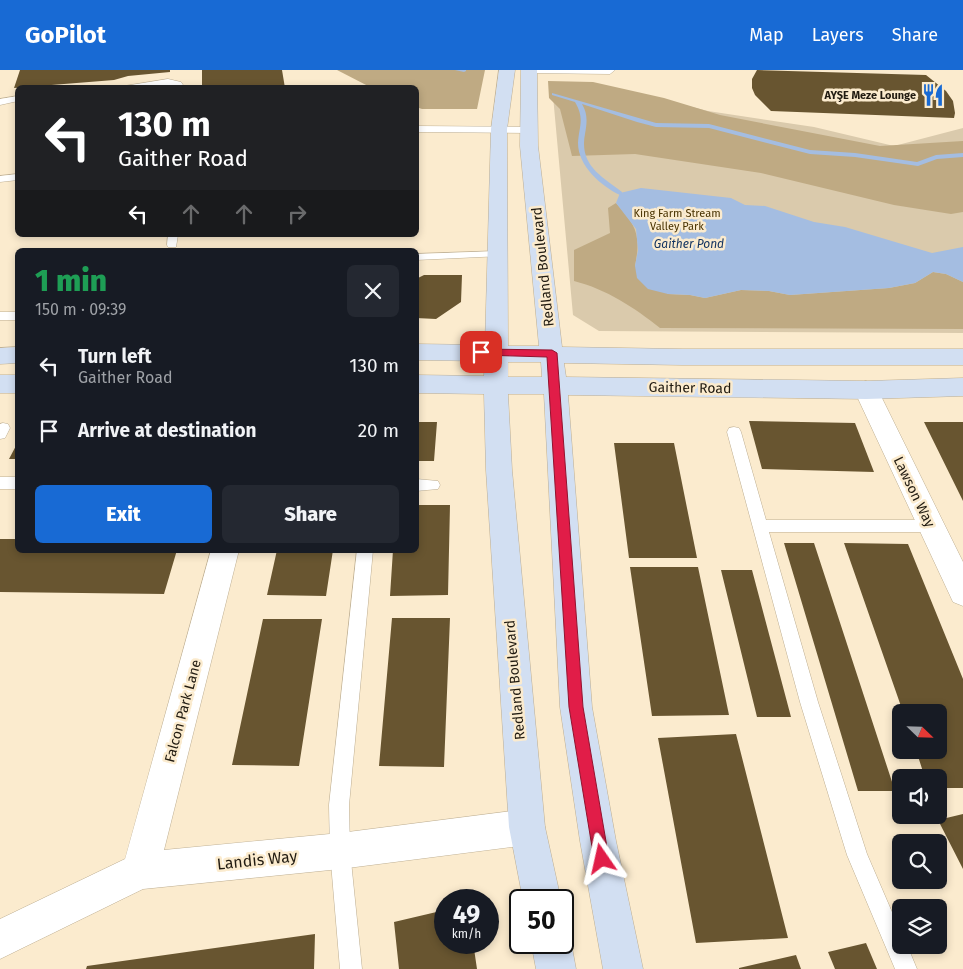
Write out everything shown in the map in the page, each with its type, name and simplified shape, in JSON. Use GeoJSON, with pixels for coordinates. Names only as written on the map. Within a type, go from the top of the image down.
{"type":"FeatureCollection","features":[{"type":"Feature","properties":{"kind":"main road","name":"Redland Boulevard"},"geometry":{"type":"LineString","coordinates":[[506,70],[496,122],[498,254],[496,384],[499,470],[527,827],[540,889]]}},
{"type":"Feature","properties":{"kind":"main road","name":"Redland Boulevard"},"geometry":{"type":"LineString","coordinates":[[529,70],[530,146],[555,386],[576,707],[598,841],[623,969]]}},
{"type":"Feature","properties":{"kind":"main road"},"geometry":{"type":"LineString","coordinates":[[419,352],[682,356],[963,357]]}},
{"type":"Feature","properties":{"kind":"main road"},"geometry":{"type":"LineString","coordinates":[[0,356],[15,355]]}},
{"type":"Feature","properties":{"kind":"main road"},"geometry":{"type":"LineString","coordinates":[[0,384],[15,384]]}},
{"type":"Feature","properties":{"kind":"main road","name":"Gaither Road"},"geometry":{"type":"LineString","coordinates":[[419,384],[866,390],[963,387]]}},
{"type":"Feature","properties":{"kind":"main road"},"geometry":{"type":"LineString","coordinates":[[553,954],[556,969]]}},
{"type":"Feature","properties":{"kind":"street","name":"Lawson Way"},"geometry":{"type":"LineString","coordinates":[[866,390],[963,594]]}},
{"type":"Feature","properties":{"kind":"street","name":"Falcon Park Lane"},"geometry":{"type":"LineString","coordinates":[[140,871],[224,553]]}},
{"type":"Feature","properties":{"kind":"street","name":"Landis Way"},"geometry":{"type":"LineString","coordinates":[[0,939],[140,871],[340,851],[527,827]]}},
{"type":"Feature","properties":{"kind":"lane"},"geometry":{"type":"LineString","coordinates":[[529,70],[610,72],[611,70]]}},
{"type":"Feature","properties":{"kind":"lane"},"geometry":{"type":"LineString","coordinates":[[142,85],[168,82],[179,85]]}},
{"type":"Feature","properties":{"kind":"lane"},"geometry":{"type":"LineString","coordinates":[[0,102],[15,99]]}},
{"type":"Feature","properties":{"kind":"lane"},"geometry":{"type":"LineString","coordinates":[[419,129],[496,122],[530,125]]}},
{"type":"Feature","properties":{"kind":"lane"},"geometry":{"type":"LineString","coordinates":[[0,179],[15,177]]}},
{"type":"Feature","properties":{"kind":"lane"},"geometry":{"type":"LineString","coordinates":[[419,258],[498,254]]}},
{"type":"Feature","properties":{"kind":"lane"},"geometry":{"type":"LineString","coordinates":[[0,316],[15,316]]}},
{"type":"Feature","properties":{"kind":"lane"},"geometry":{"type":"LineString","coordinates":[[734,432],[809,702],[858,855],[906,969]]}},
{"type":"Feature","properties":{"kind":"lane"},"geometry":{"type":"LineString","coordinates":[[0,483],[15,483]]}},
{"type":"Feature","properties":{"kind":"lane"},"geometry":{"type":"LineString","coordinates":[[419,485],[433,484]]}},
{"type":"Feature","properties":{"kind":"lane"},"geometry":{"type":"LineString","coordinates":[[761,526],[931,526]]}},
{"type":"Feature","properties":{"kind":"lane"},"geometry":{"type":"LineString","coordinates":[[351,969],[340,851],[339,805],[342,760],[365,553]]}},
{"type":"Feature","properties":{"kind":"green space","name":"King Farm Stream Valley Park"},"geometry":{"type":"Polygon","coordinates":[[[552,85],[612,87],[708,111],[814,127],[894,146],[963,128],[963,333],[599,331],[573,315],[552,85]]]}},
{"type":"Feature","properties":{"kind":"shaded area"},"geometry":{"type":"Polygon","coordinates":[[[337,70],[485,70],[477,109],[422,109],[419,108],[419,85],[366,85],[337,70]]]}},
{"type":"Feature","properties":{"kind":"shaded area"},"geometry":{"type":"Polygon","coordinates":[[[548,81],[593,82],[664,98],[720,115],[880,146],[963,141],[963,212],[951,214],[894,205],[761,173],[635,154],[572,156],[560,109],[549,98],[548,81]]]}},
{"type":"Feature","properties":{"kind":"shaded area"},"geometry":{"type":"Polygon","coordinates":[[[616,203],[629,218],[636,232],[638,247],[635,266],[668,294],[705,298],[741,290],[769,291],[790,295],[889,288],[915,283],[933,272],[946,274],[963,282],[963,329],[660,328],[620,300],[586,284],[574,281],[574,250],[610,233],[608,208],[616,203]]]}},
{"type":"Feature","properties":{"kind":"water","name":"Gaither Pond"},"geometry":{"type":"Polygon","coordinates":[[[641,188],[731,198],[745,205],[765,206],[814,222],[845,227],[932,253],[963,247],[963,282],[946,274],[933,272],[915,283],[889,288],[790,295],[769,291],[741,290],[705,298],[668,294],[648,289],[637,278],[635,266],[638,250],[636,229],[616,203],[620,193],[641,188]]]}},
{"type":"Feature","properties":{"kind":"building"},"geometry":{"type":"Polygon","coordinates":[[[20,70],[170,70],[170,72],[128,76],[114,80],[52,85],[15,85],[20,70]]]}},
{"type":"Feature","properties":{"kind":"building"},"geometry":{"type":"Polygon","coordinates":[[[202,70],[282,70],[284,85],[202,85],[202,70]]]}},
{"type":"Feature","properties":{"kind":"building"},"geometry":{"type":"Polygon","coordinates":[[[757,70],[926,75],[946,91],[953,101],[954,118],[771,111],[755,95],[752,88],[752,79],[757,70]]]}},
{"type":"Feature","properties":{"kind":"building"},"geometry":{"type":"Polygon","coordinates":[[[424,275],[462,275],[461,302],[436,319],[419,318],[419,278],[424,275]]]}},
{"type":"Feature","properties":{"kind":"building"},"geometry":{"type":"Polygon","coordinates":[[[749,421],[855,423],[874,472],[762,469],[749,421]]]}},
{"type":"Feature","properties":{"kind":"building"},"geometry":{"type":"Polygon","coordinates":[[[419,422],[437,422],[434,461],[419,461],[419,422]]]}},
{"type":"Feature","properties":{"kind":"building"},"geometry":{"type":"Polygon","coordinates":[[[924,422],[963,422],[963,501],[924,422]]]}},
{"type":"Feature","properties":{"kind":"building"},"geometry":{"type":"Polygon","coordinates":[[[614,443],[674,443],[697,558],[629,558],[614,443]]]}},
{"type":"Feature","properties":{"kind":"building"},"geometry":{"type":"Polygon","coordinates":[[[15,448],[15,459],[9,459],[15,448]]]}},
{"type":"Feature","properties":{"kind":"building"},"geometry":{"type":"Polygon","coordinates":[[[419,505],[450,505],[448,595],[390,596],[393,553],[419,553],[419,505]]]}},
{"type":"Feature","properties":{"kind":"building"},"geometry":{"type":"Polygon","coordinates":[[[0,539],[15,539],[15,553],[176,553],[164,594],[0,592],[0,539]]]}},
{"type":"Feature","properties":{"kind":"building"},"geometry":{"type":"Polygon","coordinates":[[[784,543],[814,543],[892,782],[892,791],[858,791],[784,543]]]}},
{"type":"Feature","properties":{"kind":"building"},"geometry":{"type":"Polygon","coordinates":[[[844,543],[908,544],[963,679],[963,788],[947,788],[947,769],[922,769],[919,759],[948,759],[948,704],[900,704],[844,543]]]}},
{"type":"Feature","properties":{"kind":"building"},"geometry":{"type":"Polygon","coordinates":[[[276,553],[333,553],[326,596],[267,595],[276,553]]]}},
{"type":"Feature","properties":{"kind":"building"},"geometry":{"type":"Polygon","coordinates":[[[630,567],[698,567],[729,715],[652,716],[630,567]]]}},
{"type":"Feature","properties":{"kind":"building"},"geometry":{"type":"Polygon","coordinates":[[[721,570],[752,570],[791,717],[757,717],[721,570]]]}},
{"type":"Feature","properties":{"kind":"building"},"geometry":{"type":"Polygon","coordinates":[[[392,618],[450,618],[444,767],[379,766],[392,618]]]}},
{"type":"Feature","properties":{"kind":"building"},"geometry":{"type":"Polygon","coordinates":[[[263,619],[322,619],[299,766],[232,765],[263,619]]]}},
{"type":"Feature","properties":{"kind":"building"},"geometry":{"type":"Polygon","coordinates":[[[736,734],[788,938],[696,943],[658,738],[736,734]]]}},
{"type":"Feature","properties":{"kind":"building"},"geometry":{"type":"Polygon","coordinates":[[[963,814],[963,869],[947,838],[947,834],[945,834],[940,824],[947,824],[947,818],[963,814]]]}},
{"type":"Feature","properties":{"kind":"building"},"geometry":{"type":"Polygon","coordinates":[[[434,913],[434,954],[475,954],[477,969],[399,969],[394,922],[434,913]]]}},
{"type":"Feature","properties":{"kind":"building"},"geometry":{"type":"Polygon","coordinates":[[[315,934],[314,969],[86,969],[87,966],[315,934]]]}},
{"type":"Feature","properties":{"kind":"building"},"geometry":{"type":"Polygon","coordinates":[[[866,943],[877,969],[835,969],[828,952],[866,943]]]}},
{"type":"Feature","properties":{"kind":"building"},"geometry":{"type":"Polygon","coordinates":[[[796,955],[801,969],[739,969],[739,968],[796,955]]]}},
{"type":"Feature","properties":{"kind":"waterway"},"geometry":{"type":"LineString","coordinates":[[457,70],[464,71]]}},
{"type":"Feature","properties":{"kind":"waterway"},"geometry":{"type":"LineString","coordinates":[[554,94],[577,101]]}},
{"type":"Feature","properties":{"kind":"waterway"},"geometry":{"type":"LineString","coordinates":[[577,101],[656,125],[709,126],[810,152],[855,155],[918,164],[936,157],[963,155]]}},
{"type":"Feature","properties":{"kind":"waterway"},"geometry":{"type":"LineString","coordinates":[[577,101],[584,116],[581,140],[584,160],[592,172],[620,193]]}},
{"type":"Feature","properties":{"kind":"place","name":"AYŞE Meze Lounge"},"geometry":{"type":"Point","coordinates":[933,95]}},
{"type":"Feature","properties":{"kind":"route"},"geometry":{"type":"LineString","coordinates":[[481,352],[552,353],[576,707],[602,859]]}}]}
